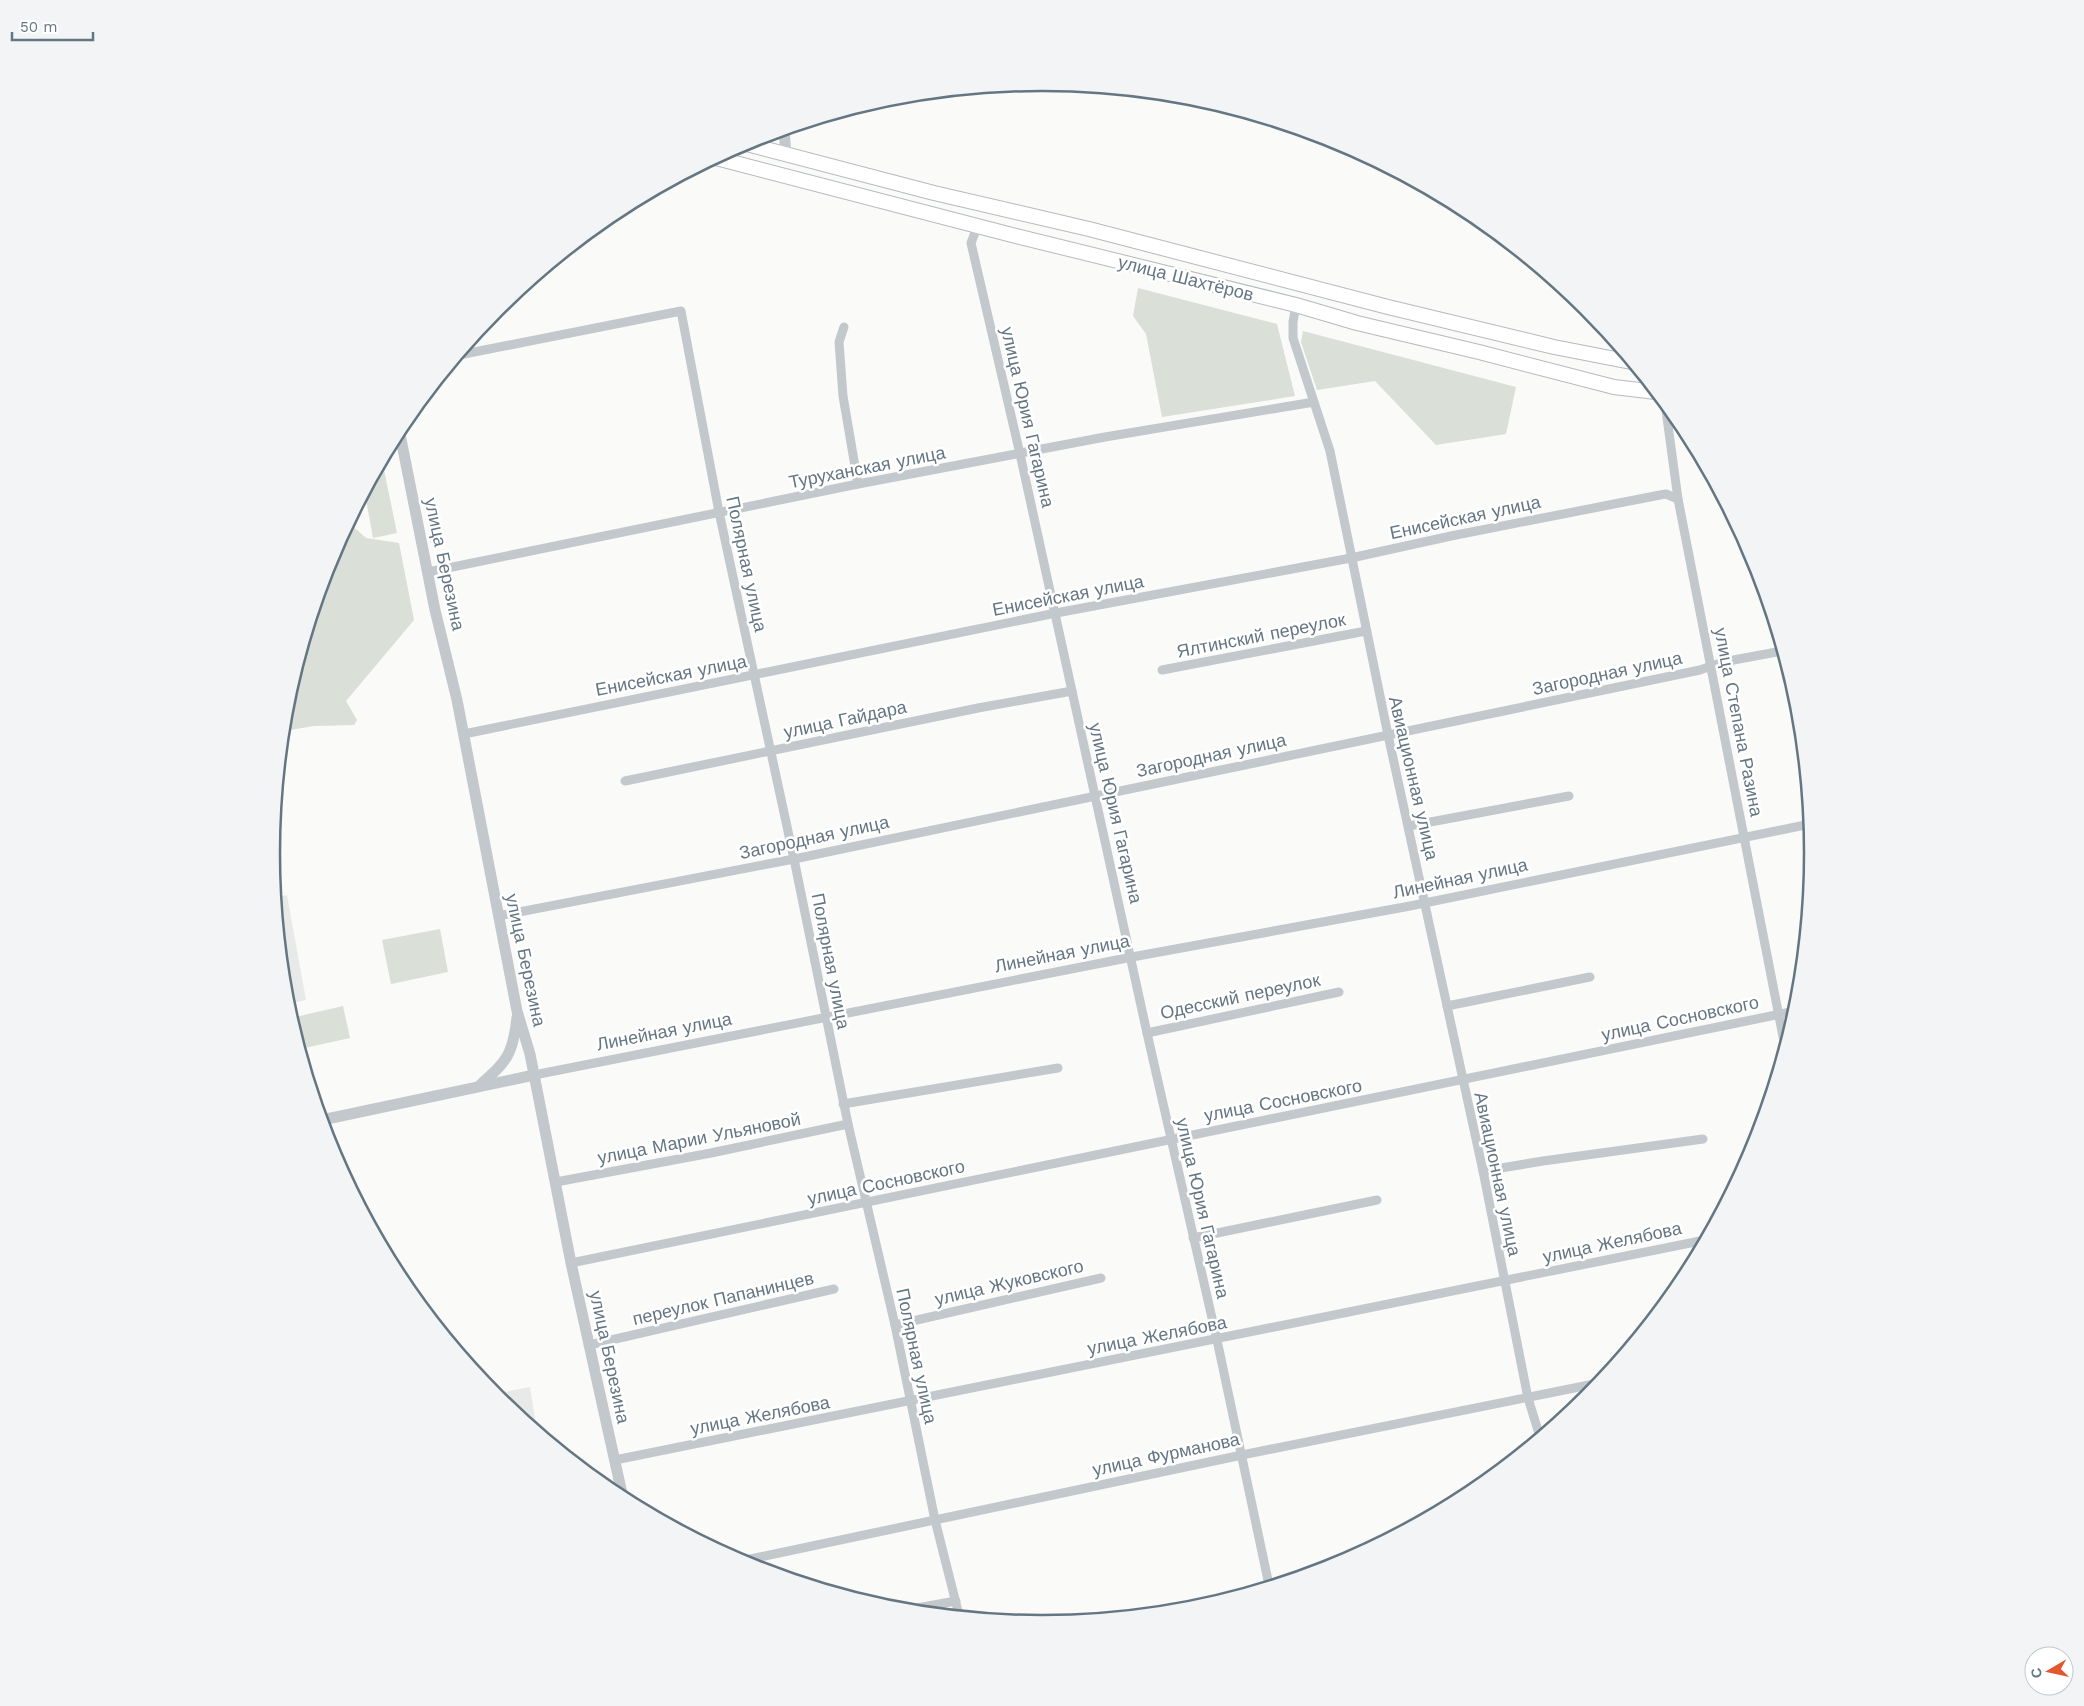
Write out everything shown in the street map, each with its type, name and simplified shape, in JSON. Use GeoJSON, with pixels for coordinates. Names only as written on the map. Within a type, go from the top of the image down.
{"type":"FeatureCollection","features":[{"type":"Feature","properties":{"kind":"main road","name":"улица Шахтёров"},"geometry":{"type":"LineString","coordinates":[[757,147],[943,195],[1089,229],[1398,310],[1554,347],[1623,360]]}},
{"type":"Feature","properties":{"kind":"main road","name":"улица Шахтёров"},"geometry":{"type":"LineString","coordinates":[[726,160],[1296,305],[1357,323],[1614,387],[1647,391]]}},
{"type":"Feature","properties":{"kind":"street"},"geometry":{"type":"LineString","coordinates":[[785,137],[786,154]]}},
{"type":"Feature","properties":{"kind":"street","name":"улица Юрия Гагарина"},"geometry":{"type":"LineString","coordinates":[[978,225],[971,243],[1056,613],[1147,1033],[1217,1340],[1268,1580]]}},
{"type":"Feature","properties":{"kind":"street","name":"Авиационная улица"},"geometry":{"type":"LineString","coordinates":[[1296,305],[1293,338],[1330,451],[1461,1080],[1483,1171],[1528,1398],[1538,1431]]}},
{"type":"Feature","properties":{"kind":"street","name":"Полярная улица"},"geometry":{"type":"LineString","coordinates":[[467,353],[681,311],[719,512],[794,858],[843,1104],[895,1325],[935,1520],[958,1610]]}},
{"type":"Feature","properties":{"kind":"street"},"geometry":{"type":"LineString","coordinates":[[844,327],[839,342],[843,396],[858,484]]}},
{"type":"Feature","properties":{"kind":"street","name":"Туруханская улица"},"geometry":{"type":"LineString","coordinates":[[428,572],[858,484],[1105,437],[1314,402]]}},
{"type":"Feature","properties":{"kind":"street","name":"улица Степана Разина"},"geometry":{"type":"LineString","coordinates":[[1667,419],[1678,499],[1745,836],[1782,1034]]}},
{"type":"Feature","properties":{"kind":"street","name":"улица Березина"},"geometry":{"type":"LineString","coordinates":[[402,442],[464,734],[498,916],[518,1011],[534,1074],[571,1263],[621,1487]]}},
{"type":"Feature","properties":{"kind":"street","name":"Енисейская улица"},"geometry":{"type":"LineString","coordinates":[[464,734],[1056,613],[1351,558],[1451,536],[1660,495],[1666,494],[1678,499]]}},
{"type":"Feature","properties":{"kind":"street","name":"Ялтинский переулок"},"geometry":{"type":"LineString","coordinates":[[1162,670],[1366,631]]}},
{"type":"Feature","properties":{"kind":"street","name":"Загородная улица"},"geometry":{"type":"LineString","coordinates":[[498,916],[794,858],[1700,670],[1723,662],[1777,652]]}},
{"type":"Feature","properties":{"kind":"street","name":"улица Гайдара"},"geometry":{"type":"LineString","coordinates":[[625,781],[978,708],[1072,691]]}},
{"type":"Feature","properties":{"kind":"street"},"geometry":{"type":"LineString","coordinates":[[1409,826],[1569,796]]}},
{"type":"Feature","properties":{"kind":"street","name":"Линейная улица"},"geometry":{"type":"LineString","coordinates":[[328,1119],[534,1074],[1132,957],[1425,903],[1803,825]]}},
{"type":"Feature","properties":{"kind":"street"},"geometry":{"type":"LineString","coordinates":[[1446,1006],[1590,977]]}},
{"type":"Feature","properties":{"kind":"street","name":"Одесский переулок"},"geometry":{"type":"LineString","coordinates":[[1147,1033],[1340,992]]}},
{"type":"Feature","properties":{"kind":"street"},"geometry":{"type":"LineString","coordinates":[[478,1086],[499,1068],[508,1057],[515,1041],[518,1011]]}},
{"type":"Feature","properties":{"kind":"street","name":"улица Сосновского"},"geometry":{"type":"LineString","coordinates":[[571,1263],[866,1204],[1171,1139],[1787,1012]]}},
{"type":"Feature","properties":{"kind":"street"},"geometry":{"type":"LineString","coordinates":[[843,1104],[1058,1068]]}},
{"type":"Feature","properties":{"kind":"street","name":"улица Марии Ульяновой"},"geometry":{"type":"LineString","coordinates":[[556,1182],[711,1153],[848,1124]]}},
{"type":"Feature","properties":{"kind":"street"},"geometry":{"type":"LineString","coordinates":[[1483,1171],[1703,1139]]}},
{"type":"Feature","properties":{"kind":"street"},"geometry":{"type":"LineString","coordinates":[[1193,1238],[1377,1200]]}},
{"type":"Feature","properties":{"kind":"street","name":"улица Желябова"},"geometry":{"type":"LineString","coordinates":[[615,1460],[911,1402],[1697,1242]]}},
{"type":"Feature","properties":{"kind":"street","name":"улица Жуковского"},"geometry":{"type":"LineString","coordinates":[[895,1325],[1101,1278]]}},
{"type":"Feature","properties":{"kind":"street","name":"переулок Папанинцев"},"geometry":{"type":"LineString","coordinates":[[590,1345],[834,1289]]}},
{"type":"Feature","properties":{"kind":"street","name":"улица Фурманова"},"geometry":{"type":"LineString","coordinates":[[755,1559],[1242,1455],[1587,1386]]}},
{"type":"Feature","properties":{"kind":"street"},"geometry":{"type":"LineString","coordinates":[[929,1606],[956,1601]]}},
{"type":"Feature","properties":{"kind":"shaded area"},"geometry":{"type":"Polygon","coordinates":[[[1138,288],[1277,324],[1295,396],[1162,417],[1146,334],[1133,316],[1138,288]]]}},
{"type":"Feature","properties":{"kind":"shaded area"},"geometry":{"type":"Polygon","coordinates":[[[1303,331],[1516,387],[1506,434],[1436,445],[1375,381],[1317,390],[1301,342],[1303,331]]]}},
{"type":"Feature","properties":{"kind":"shaded area"},"geometry":{"type":"Polygon","coordinates":[[[384,469],[397,533],[373,538],[366,502],[384,469]]]}},
{"type":"Feature","properties":{"kind":"shaded area"},"geometry":{"type":"Polygon","coordinates":[[[354,527],[366,538],[399,543],[414,620],[346,701],[357,720],[354,725],[314,726],[291,730],[306,656],[338,561],[354,527]]]}},
{"type":"Feature","properties":{"kind":"shaded area"},"geometry":{"type":"Polygon","coordinates":[[[287,895],[306,1000],[295,1002],[287,952],[282,896],[287,895]]]}},
{"type":"Feature","properties":{"kind":"shaded area"},"geometry":{"type":"Polygon","coordinates":[[[440,929],[448,972],[391,984],[382,940],[440,929]]]}},
{"type":"Feature","properties":{"kind":"shaded area"},"geometry":{"type":"Polygon","coordinates":[[[343,1006],[350,1038],[305,1048],[298,1016],[343,1006]]]}},
{"type":"Feature","properties":{"kind":"shaded area"},"geometry":{"type":"Polygon","coordinates":[[[530,1387],[536,1422],[503,1392],[530,1387]]]}}]}
